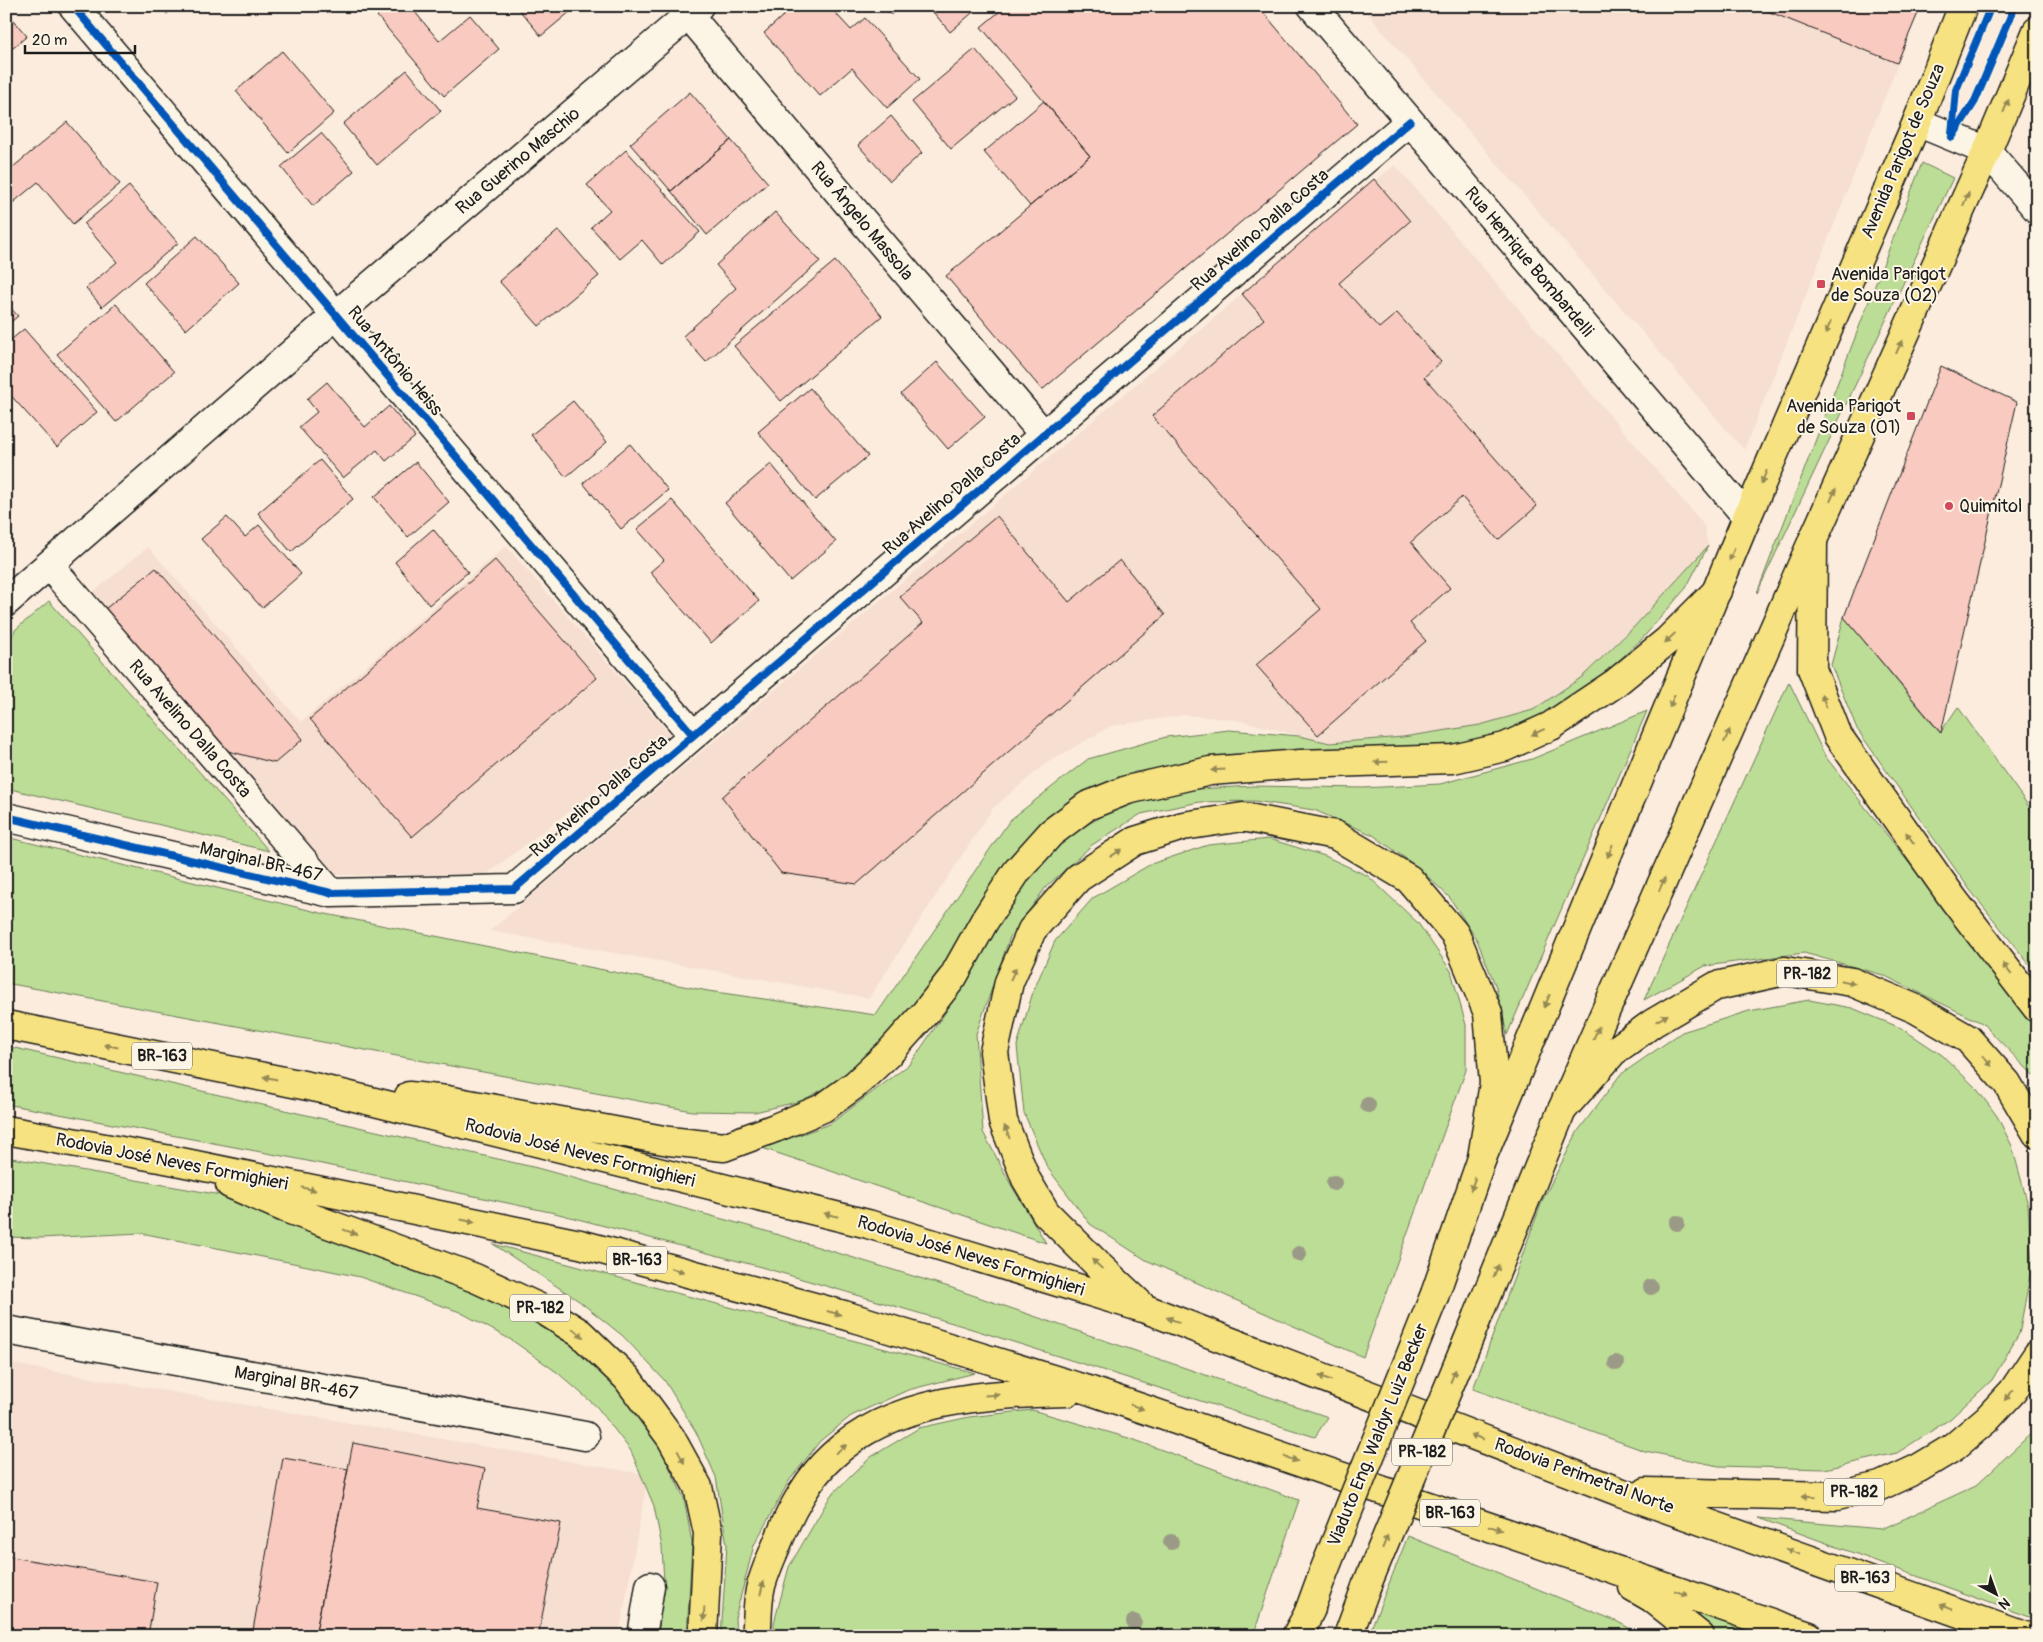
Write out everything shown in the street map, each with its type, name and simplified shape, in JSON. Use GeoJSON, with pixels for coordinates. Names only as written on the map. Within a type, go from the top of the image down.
{"type":"FeatureCollection","features":[{"type":"Feature","properties":{"kind":"main road","name":"Avenida Parigot de Souza"},"geometry":{"type":"LineString","coordinates":[[1482,1158],[1747,516],[1917,122],[1963,6]]}},
{"type":"Feature","properties":{"kind":"main road"},"geometry":{"type":"LineString","coordinates":[[1562,1110],[1987,151],[2035,38]]}},
{"type":"Feature","properties":{"kind":"main road"},"geometry":{"type":"LineString","coordinates":[[1813,540],[1812,669],[1838,736],[1954,900],[2037,1008]]}},
{"type":"Feature","properties":{"kind":"main road"},"geometry":{"type":"LineString","coordinates":[[318,1088],[447,1100],[670,1141],[724,1147],[741,1141],[823,1108],[856,1084],[890,1052],[926,1013],[953,977],[985,920],[1017,871],[1051,833],[1087,806],[1127,790],[1210,771],[1300,764],[1453,759],[1505,747],[1550,726],[1614,684],[1668,640],[1717,591]]}},
{"type":"Feature","properties":{"kind":"main road"},"geometry":{"type":"LineString","coordinates":[[1146,1310],[1096,1264],[1046,1213],[1026,1179],[1003,1121],[994,1052],[1009,982],[1032,930],[1078,878],[1135,841],[1183,826],[1243,817],[1335,835],[1409,879],[1455,934],[1488,1013],[1494,1083],[1482,1158]]}},
{"type":"Feature","properties":{"kind":"main road","name":"PR-182"},"geometry":{"type":"LineString","coordinates":[[1348,1636],[1366,1587],[1562,1110],[1613,1052],[1653,1023],[1716,986],[1786,971],[1852,982],[1916,1009],[1968,1039],[2007,1083],[2037,1134]]}},
{"type":"Feature","properties":{"kind":"main road","name":"Rodovia José Neves Formighieri"},"geometry":{"type":"LineString","coordinates":[[6,1025],[318,1088],[868,1224],[1146,1310]]}},
{"type":"Feature","properties":{"kind":"main road","name":"Rodovia José Neves Formighieri"},"geometry":{"type":"LineString","coordinates":[[6,1130],[176,1161],[580,1244],[844,1316],[1091,1391]]}},
{"type":"Feature","properties":{"kind":"main road","name":"Viaduto Eng. Waldyr Luiz Becker"},"geometry":{"type":"LineString","coordinates":[[1311,1610],[1322,1576],[1435,1294],[1482,1158]]}},
{"type":"Feature","properties":{"kind":"main road","name":"PR-182"},"geometry":{"type":"LineString","coordinates":[[176,1161],[285,1208],[475,1278],[540,1308],[580,1332],[627,1378],[671,1438],[698,1487],[708,1533],[703,1636]]}},
{"type":"Feature","properties":{"kind":"main road","name":"Rodovia Perimetral Norte"},"geometry":{"type":"LineString","coordinates":[[1146,1310],[1620,1492],[2024,1636]]}},
{"type":"Feature","properties":{"kind":"main road","name":"PR-182"},"geometry":{"type":"LineString","coordinates":[[1620,1492],[1837,1496],[1880,1486],[1919,1468],[1954,1447],[1987,1419],[2013,1391],[2037,1355]]}},
{"type":"Feature","properties":{"kind":"main road"},"geometry":{"type":"LineString","coordinates":[[756,1636],[760,1590],[787,1522],[805,1489],[830,1457],[865,1430],[933,1405],[976,1397],[1091,1391]]}},
{"type":"Feature","properties":{"kind":"main road","name":"BR-163"},"geometry":{"type":"LineString","coordinates":[[1091,1391],[1809,1636]]}},
{"type":"Feature","properties":{"kind":"main road"},"geometry":{"type":"LineString","coordinates":[[1592,1561],[1652,1598],[1700,1636]]}},
{"type":"Feature","properties":{"kind":"main road"},"geometry":{"type":"LineString","coordinates":[[1296,1636],[1311,1610]]}},
{"type":"Feature","properties":{"kind":"main road"},"geometry":{"type":"LineString","coordinates":[[1300,1636],[1311,1610]]}},
{"type":"Feature","properties":{"kind":"street","name":"Rua Antônio Heiss"},"geometry":{"type":"LineString","coordinates":[[73,6],[693,735]]}},
{"type":"Feature","properties":{"kind":"street","name":"Rua Henrique Bombardelli"},"geometry":{"type":"LineString","coordinates":[[1312,6],[1747,516]]}},
{"type":"Feature","properties":{"kind":"street","name":"Rua Guerino Maschio"},"geometry":{"type":"LineString","coordinates":[[6,602],[689,9]]}},
{"type":"Feature","properties":{"kind":"street","name":"Rua Ângelo Massola"},"geometry":{"type":"LineString","coordinates":[[689,9],[1044,435]]}},
{"type":"Feature","properties":{"kind":"street","name":"Rua Avelino Dalla Costa"},"geometry":{"type":"LineString","coordinates":[[514,889],[1410,121]]}},
{"type":"Feature","properties":{"kind":"street"},"geometry":{"type":"LineString","coordinates":[[1917,122],[1987,151],[2037,208]]}},
{"type":"Feature","properties":{"kind":"street","name":"Rua Avelino Dalla Costa"},"geometry":{"type":"LineString","coordinates":[[49,564],[330,893]]}},
{"type":"Feature","properties":{"kind":"street","name":"Marginal BR-467"},"geometry":{"type":"LineString","coordinates":[[6,817],[330,893],[514,889]]}},
{"type":"Feature","properties":{"kind":"street","name":"Marginal BR-467"},"geometry":{"type":"LineString","coordinates":[[6,1330],[585,1436]]}},
{"type":"Feature","properties":{"kind":"street"},"geometry":{"type":"LineString","coordinates":[[642,1636],[650,1586]]}},
{"type":"Feature","properties":{"kind":"shaded area"},"geometry":{"type":"Polygon","coordinates":[[[1361,6],[1921,6],[1744,450],[1361,6]]]}},
{"type":"Feature","properties":{"kind":"shaded area"},"geometry":{"type":"Polygon","coordinates":[[[1395,165],[1704,525],[1708,546],[1634,627],[1582,677],[1533,710],[1480,725],[1403,737],[1330,743],[1238,720],[1185,715],[1111,726],[1045,764],[993,808],[869,998],[490,931],[1395,165]]]}},
{"type":"Feature","properties":{"kind":"shaded area"},"geometry":{"type":"Polygon","coordinates":[[[506,546],[670,734],[487,874],[327,875],[85,599],[148,547],[301,722],[506,546]]]}},
{"type":"Feature","properties":{"kind":"shaded area"},"geometry":{"type":"Polygon","coordinates":[[[6,1363],[648,1475],[619,1636],[6,1636],[6,1363]]]}},
{"type":"Feature","properties":{"kind":"green space"},"geometry":{"type":"Polygon","coordinates":[[[1922,163],[1953,178],[1757,593],[1922,163]]]}},
{"type":"Feature","properties":{"kind":"green space"},"geometry":{"type":"Polygon","coordinates":[[[1708,546],[1686,588],[1641,640],[1586,691],[1536,723],[1481,742],[1413,753],[1211,761],[1135,772],[1088,794],[956,948],[902,1024],[839,1081],[801,1101],[755,1112],[692,1111],[6,983],[6,837],[321,913],[708,991],[876,1015],[1010,820],[1088,759],[1166,737],[1229,730],[1299,736],[1330,743],[1403,737],[1480,725],[1533,710],[1582,677],[1634,627],[1708,546]]]}},
{"type":"Feature","properties":{"kind":"green space"},"geometry":{"type":"Polygon","coordinates":[[[49,601],[269,851],[6,788],[6,651],[15,630],[49,601]]]}},
{"type":"Feature","properties":{"kind":"green space"},"geometry":{"type":"Polygon","coordinates":[[[1844,617],[1940,733],[1958,707],[2037,818],[2037,974],[1970,890],[1857,729],[1831,665],[1844,617]]]}},
{"type":"Feature","properties":{"kind":"green space"},"geometry":{"type":"Polygon","coordinates":[[[1789,682],[1825,756],[2037,1026],[2037,1079],[1982,1023],[1883,975],[1804,953],[1705,966],[1644,1000],[1789,682]]]}},
{"type":"Feature","properties":{"kind":"green space"},"geometry":{"type":"Polygon","coordinates":[[[1647,711],[1507,1035],[1496,987],[1477,940],[1450,898],[1420,869],[1373,835],[1314,810],[1255,801],[1200,802],[1141,814],[1092,845],[1046,887],[1010,937],[976,1034],[983,1132],[1010,1183],[1046,1243],[762,1148],[830,1124],[910,1064],[945,1013],[1007,901],[1033,869],[1077,830],[1132,800],[1197,789],[1254,786],[1363,788],[1440,784],[1532,759],[1647,711]]]}},
{"type":"Feature","properties":{"kind":"green space"},"geometry":{"type":"Polygon","coordinates":[[[1269,839],[1325,856],[1368,876],[1418,923],[1451,971],[1466,1025],[1466,1070],[1363,1357],[1146,1260],[1090,1224],[1047,1167],[1024,1113],[1017,1046],[1033,992],[1055,941],[1093,898],[1151,864],[1208,845],[1269,839]]]}},
{"type":"Feature","properties":{"kind":"green space"},"geometry":{"type":"Polygon","coordinates":[[[1809,1000],[1852,1008],[1901,1028],[1942,1055],[1976,1088],[1997,1116],[2012,1146],[2028,1205],[2032,1265],[2019,1334],[1992,1380],[1950,1419],[1897,1453],[1825,1469],[1719,1466],[1645,1451],[1473,1389],[1543,1199],[1578,1131],[1620,1075],[1682,1032],[1749,1011],[1809,1000]]]}},
{"type":"Feature","properties":{"kind":"green space"},"geometry":{"type":"Polygon","coordinates":[[[6,1046],[537,1168],[759,1229],[949,1287],[1328,1417],[1315,1437],[956,1324],[761,1267],[555,1213],[293,1158],[6,1104],[6,1046]]]}},
{"type":"Feature","properties":{"kind":"green space"},"geometry":{"type":"Polygon","coordinates":[[[6,1157],[232,1197],[339,1225],[544,1323],[590,1359],[625,1396],[661,1450],[684,1498],[692,1543],[687,1636],[658,1636],[664,1582],[662,1547],[654,1506],[631,1451],[597,1407],[558,1373],[513,1341],[460,1312],[360,1277],[293,1263],[141,1233],[40,1238],[6,1237],[6,1157]]]}},
{"type":"Feature","properties":{"kind":"green space"},"geometry":{"type":"Polygon","coordinates":[[[493,1244],[975,1373],[908,1390],[851,1416],[820,1441],[789,1481],[754,1545],[735,1618],[736,1636],[721,1636],[727,1545],[716,1477],[696,1432],[665,1381],[623,1336],[579,1301],[493,1244]]]}},
{"type":"Feature","properties":{"kind":"green space"},"geometry":{"type":"Polygon","coordinates":[[[1032,1410],[1132,1439],[1299,1500],[1253,1636],[774,1636],[774,1623],[789,1567],[831,1495],[871,1457],[919,1428],[969,1417],[1032,1410]]]}},
{"type":"Feature","properties":{"kind":"green space"},"geometry":{"type":"Polygon","coordinates":[[[2037,1428],[2037,1620],[1758,1518],[1882,1529],[1975,1486],[2037,1428]]]}},
{"type":"Feature","properties":{"kind":"green space"},"geometry":{"type":"Polygon","coordinates":[[[1408,1536],[1616,1621],[1644,1636],[1368,1636],[1408,1536]]]}},
{"type":"Feature","properties":{"kind":"green space"},"geometry":{"type":"Polygon","coordinates":[[[1657,1597],[1795,1636],[1705,1636],[1657,1597]]]}},
{"type":"Feature","properties":{"kind":"building"},"geometry":{"type":"Polygon","coordinates":[[[160,6],[176,6],[167,14],[160,6]]]}},
{"type":"Feature","properties":{"kind":"building"},"geometry":{"type":"Polygon","coordinates":[[[389,6],[410,6],[439,41],[470,15],[499,49],[444,96],[377,16],[389,6]]]}},
{"type":"Feature","properties":{"kind":"building"},"geometry":{"type":"Polygon","coordinates":[[[516,6],[577,6],[541,36],[516,6]]]}},
{"type":"Feature","properties":{"kind":"building"},"geometry":{"type":"Polygon","coordinates":[[[794,6],[829,6],[851,30],[865,18],[920,79],[887,108],[852,68],[820,96],[764,33],[794,6]]]}},
{"type":"Feature","properties":{"kind":"building"},"geometry":{"type":"Polygon","coordinates":[[[883,6],[901,6],[891,15],[883,6]]]}},
{"type":"Feature","properties":{"kind":"building"},"geometry":{"type":"Polygon","coordinates":[[[928,6],[979,6],[979,7],[950,32],[928,6]]]}},
{"type":"Feature","properties":{"kind":"building"},"geometry":{"type":"Polygon","coordinates":[[[1006,6],[1258,6],[1357,124],[1042,390],[946,276],[1090,156],[981,27],[1006,6]]]}},
{"type":"Feature","properties":{"kind":"building"},"geometry":{"type":"Polygon","coordinates":[[[1755,6],[1921,6],[1897,63],[1755,6]]]}},
{"type":"Feature","properties":{"kind":"building"},"geometry":{"type":"Polygon","coordinates":[[[6,12],[27,36],[6,54],[6,12]]]}},
{"type":"Feature","properties":{"kind":"building"},"geometry":{"type":"Polygon","coordinates":[[[975,49],[1015,96],[951,149],[912,102],[975,49]]]}},
{"type":"Feature","properties":{"kind":"building"},"geometry":{"type":"Polygon","coordinates":[[[282,51],[334,113],[288,153],[236,91],[282,51]]]}},
{"type":"Feature","properties":{"kind":"building"},"geometry":{"type":"Polygon","coordinates":[[[407,70],[441,111],[377,165],[343,124],[407,70]]]}},
{"type":"Feature","properties":{"kind":"building"},"geometry":{"type":"Polygon","coordinates":[[[690,92],[731,140],[671,191],[630,144],[690,92]]]}},
{"type":"Feature","properties":{"kind":"building"},"geometry":{"type":"Polygon","coordinates":[[[1044,101],[1090,156],[1030,206],[984,152],[1044,101]]]}},
{"type":"Feature","properties":{"kind":"building"},"geometry":{"type":"Polygon","coordinates":[[[891,116],[922,153],[890,181],[858,145],[891,116]]]}},
{"type":"Feature","properties":{"kind":"building"},"geometry":{"type":"Polygon","coordinates":[[[67,122],[120,184],[73,224],[38,182],[9,206],[6,204],[6,173],[67,122]]]}},
{"type":"Feature","properties":{"kind":"building"},"geometry":{"type":"Polygon","coordinates":[[[321,133],[354,171],[313,206],[281,167],[321,133]]]}},
{"type":"Feature","properties":{"kind":"building"},"geometry":{"type":"Polygon","coordinates":[[[731,140],[768,183],[707,235],[671,191],[731,140]]]}},
{"type":"Feature","properties":{"kind":"building"},"geometry":{"type":"Polygon","coordinates":[[[626,150],[700,232],[663,265],[642,240],[620,259],[591,227],[610,210],[587,185],[626,150]]]}},
{"type":"Feature","properties":{"kind":"building"},"geometry":{"type":"Polygon","coordinates":[[[1374,179],[1410,221],[1339,283],[1379,328],[1397,313],[1441,362],[1424,377],[1537,506],[1498,540],[1462,497],[1411,542],[1450,588],[1410,623],[1426,641],[1318,735],[1256,665],[1321,609],[1152,416],[1264,319],[1242,294],[1374,179]]]}},
{"type":"Feature","properties":{"kind":"building"},"geometry":{"type":"Polygon","coordinates":[[[129,186],[178,243],[102,307],[86,288],[117,262],[84,224],[129,186]]]}},
{"type":"Feature","properties":{"kind":"building"},"geometry":{"type":"Polygon","coordinates":[[[775,212],[820,261],[706,362],[683,336],[736,288],[716,265],[775,212]]]}},
{"type":"Feature","properties":{"kind":"building"},"geometry":{"type":"Polygon","coordinates":[[[559,230],[599,276],[539,326],[499,281],[559,230]]]}},
{"type":"Feature","properties":{"kind":"building"},"geometry":{"type":"Polygon","coordinates":[[[197,236],[239,283],[186,330],[144,283],[197,236]]]}},
{"type":"Feature","properties":{"kind":"building"},"geometry":{"type":"Polygon","coordinates":[[[835,261],[882,316],[781,401],[734,346],[835,261]]]}},
{"type":"Feature","properties":{"kind":"building"},"geometry":{"type":"Polygon","coordinates":[[[6,303],[18,316],[6,326],[6,303]]]}},
{"type":"Feature","properties":{"kind":"building"},"geometry":{"type":"Polygon","coordinates":[[[116,304],[174,372],[116,422],[57,354],[116,304]]]}},
{"type":"Feature","properties":{"kind":"building"},"geometry":{"type":"Polygon","coordinates":[[[24,329],[97,412],[57,447],[6,390],[6,344],[24,329]]]}},
{"type":"Feature","properties":{"kind":"building"},"geometry":{"type":"Polygon","coordinates":[[[937,362],[985,417],[948,449],[901,394],[937,362]]]}},
{"type":"Feature","properties":{"kind":"building"},"geometry":{"type":"Polygon","coordinates":[[[1941,366],[2017,402],[1941,733],[1844,617],[1941,366]]]}},
{"type":"Feature","properties":{"kind":"building"},"geometry":{"type":"Polygon","coordinates":[[[327,382],[365,427],[389,406],[415,437],[386,461],[377,450],[343,478],[299,427],[317,412],[307,399],[327,382]]]}},
{"type":"Feature","properties":{"kind":"building"},"geometry":{"type":"Polygon","coordinates":[[[810,388],[868,456],[815,500],[758,432],[810,388]]]}},
{"type":"Feature","properties":{"kind":"building"},"geometry":{"type":"Polygon","coordinates":[[[573,401],[607,442],[566,477],[531,435],[573,401]]]}},
{"type":"Feature","properties":{"kind":"building"},"geometry":{"type":"Polygon","coordinates":[[[630,444],[668,490],[621,529],[583,483],[630,444]]]}},
{"type":"Feature","properties":{"kind":"building"},"geometry":{"type":"Polygon","coordinates":[[[320,460],[353,499],[291,552],[258,513],[320,460]]]}},
{"type":"Feature","properties":{"kind":"building"},"geometry":{"type":"Polygon","coordinates":[[[416,462],[449,502],[408,537],[374,497],[416,462]]]}},
{"type":"Feature","properties":{"kind":"building"},"geometry":{"type":"Polygon","coordinates":[[[771,464],[836,542],[790,581],[725,503],[771,464]]]}},
{"type":"Feature","properties":{"kind":"building"},"geometry":{"type":"Polygon","coordinates":[[[672,500],[759,601],[711,643],[650,572],[664,560],[637,529],[672,500]]]}},
{"type":"Feature","properties":{"kind":"building"},"geometry":{"type":"Polygon","coordinates":[[[997,516],[1069,602],[1120,560],[1165,615],[857,884],[781,873],[722,797],[923,623],[900,597],[997,516]]]}},
{"type":"Feature","properties":{"kind":"building"},"geometry":{"type":"Polygon","coordinates":[[[227,517],[245,537],[259,525],[301,574],[262,608],[201,539],[227,517]]]}},
{"type":"Feature","properties":{"kind":"building"},"geometry":{"type":"Polygon","coordinates":[[[433,529],[468,572],[429,605],[395,562],[433,529]]]}},
{"type":"Feature","properties":{"kind":"building"},"geometry":{"type":"Polygon","coordinates":[[[495,560],[597,678],[412,837],[310,719],[495,560]]]}},
{"type":"Feature","properties":{"kind":"building"},"geometry":{"type":"Polygon","coordinates":[[[156,568],[303,739],[275,763],[224,750],[105,609],[156,568]]]}},
{"type":"Feature","properties":{"kind":"building"},"geometry":{"type":"Polygon","coordinates":[[[353,1443],[485,1469],[477,1508],[561,1523],[538,1636],[315,1636],[353,1443]]]}},
{"type":"Feature","properties":{"kind":"building"},"geometry":{"type":"Polygon","coordinates":[[[283,1458],[348,1469],[315,1636],[252,1636],[283,1458]]]}},
{"type":"Feature","properties":{"kind":"building"},"geometry":{"type":"Polygon","coordinates":[[[6,1556],[157,1582],[148,1636],[6,1636],[6,1556]]]}},
{"type":"Feature","properties":{"kind":"cycle path"},"geometry":{"type":"LineString","coordinates":[[73,6],[693,735]]}},
{"type":"Feature","properties":{"kind":"cycle path"},"geometry":{"type":"LineString","coordinates":[[1952,134],[1956,90],[1991,6]]}},
{"type":"Feature","properties":{"kind":"cycle path"},"geometry":{"type":"LineString","coordinates":[[1952,137],[1975,101],[2015,6]]}},
{"type":"Feature","properties":{"kind":"cycle path"},"geometry":{"type":"LineString","coordinates":[[6,817],[331,893],[514,889],[1410,121]]}},
{"type":"Feature","properties":{"kind":"place","name":"Avenida Parigot de Souza (02)"},"geometry":{"type":"Point","coordinates":[1821,284]}},
{"type":"Feature","properties":{"kind":"place","name":"Avenida Parigot de Souza (01)"},"geometry":{"type":"Point","coordinates":[1911,416]}},
{"type":"Feature","properties":{"kind":"place","name":"Quimitol"},"geometry":{"type":"Point","coordinates":[1949,506]}}]}
